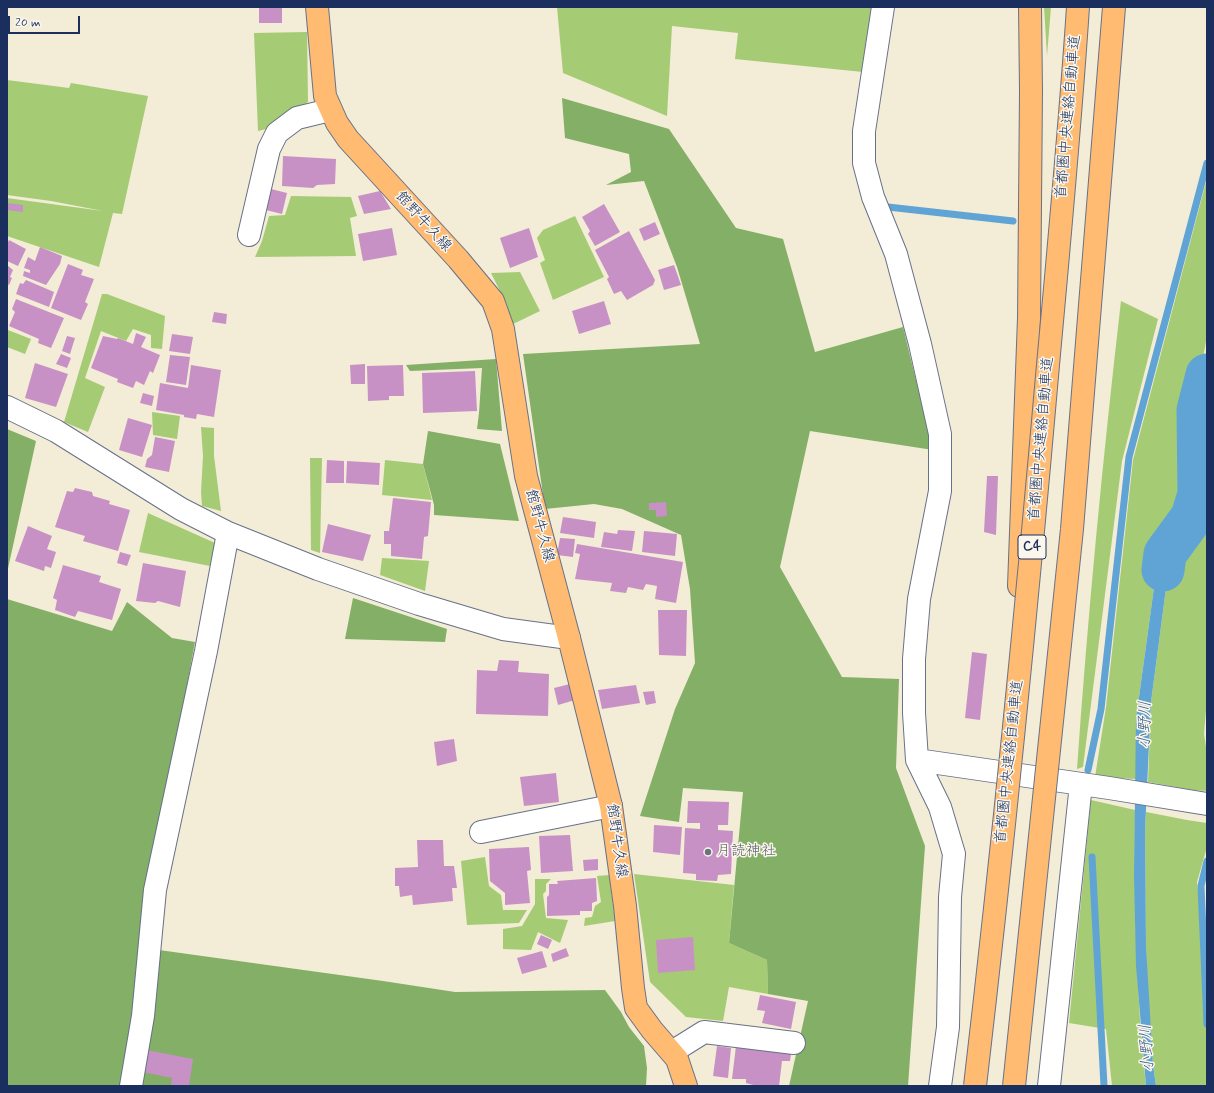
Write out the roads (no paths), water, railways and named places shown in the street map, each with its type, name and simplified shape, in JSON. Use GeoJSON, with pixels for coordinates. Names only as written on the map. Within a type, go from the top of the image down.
{"type":"FeatureCollection","features":[{"type":"Feature","properties":{"kind":"main road","name":"館野牛久線"},"geometry":{"type":"LineString","coordinates":[[317,7],[323,84],[330,110],[348,139],[458,260],[493,302],[503,328],[526,476],[569,638],[611,806],[625,906],[636,1008],[652,1030],[677,1059],[686,1086]]}},
{"type":"Feature","properties":{"kind":"main road"},"geometry":{"type":"LineString","coordinates":[[1013,733],[1029,318],[1031,91],[1030,7]]}},
{"type":"Feature","properties":{"kind":"main road","name":"首都圏中央連絡自動車道"},"geometry":{"type":"LineString","coordinates":[[975,1086],[996,903],[1036,499],[1078,7]]}},
{"type":"Feature","properties":{"kind":"main road"},"geometry":{"type":"LineString","coordinates":[[1014,1086],[1072,529],[1114,7]]}},
{"type":"Feature","properties":{"kind":"street"},"geometry":{"type":"LineString","coordinates":[[883,7],[864,130],[864,163],[873,197],[896,254],[920,344],[940,434],[940,491],[919,599],[914,659],[914,713],[918,760],[940,807],[954,854],[950,897],[948,1028],[940,1086]]}},
{"type":"Feature","properties":{"kind":"street"},"geometry":{"type":"LineString","coordinates":[[250,235],[269,149],[277,133],[297,118],[330,110]]}},
{"type":"Feature","properties":{"kind":"street"},"geometry":{"type":"LineString","coordinates":[[7,407],[56,431],[181,510],[228,533],[318,569],[419,604],[503,629],[569,638]]}},
{"type":"Feature","properties":{"kind":"street"},"geometry":{"type":"LineString","coordinates":[[131,1086],[143,1016],[155,890],[206,650],[228,533]]}},
{"type":"Feature","properties":{"kind":"street"},"geometry":{"type":"LineString","coordinates":[[918,760],[1207,804]]}},
{"type":"Feature","properties":{"kind":"street"},"geometry":{"type":"LineString","coordinates":[[1049,1086],[1081,784]]}},
{"type":"Feature","properties":{"kind":"street"},"geometry":{"type":"LineString","coordinates":[[481,832],[611,806]]}},
{"type":"Feature","properties":{"kind":"street"},"geometry":{"type":"LineString","coordinates":[[672,1052],[704,1032],[794,1043]]}},
{"type":"Feature","properties":{"kind":"water"},"geometry":{"type":"Polygon","coordinates":[[[1195,518],[1170,558],[1151,702],[1145,831],[1146,946],[1153,1065],[1156,1086],[1146,1086],[1136,966],[1134,875],[1136,719],[1159,551],[1180,522],[1195,518]]]}},
{"type":"Feature","properties":{"kind":"waterway"},"geometry":{"type":"LineString","coordinates":[[1088,770],[1101,709],[1129,457],[1207,163]]}},
{"type":"Feature","properties":{"kind":"waterway"},"geometry":{"type":"LineString","coordinates":[[888,207],[1013,221]]}},
{"type":"Feature","properties":{"kind":"waterway","name":"小野川"},"geometry":{"type":"LineString","coordinates":[[1163,570],[1165,554],[1192,517],[1199,494],[1198,410],[1207,375]]}},
{"type":"Feature","properties":{"kind":"waterway"},"geometry":{"type":"LineString","coordinates":[[1092,857],[1104,1086]]}},
{"type":"Feature","properties":{"kind":"waterway"},"geometry":{"type":"LineString","coordinates":[[1207,861],[1201,886],[1207,1024]]}},
{"type":"Feature","properties":{"kind":"place","name":"月読神社"},"geometry":{"type":"Point","coordinates":[708,852]}}]}
